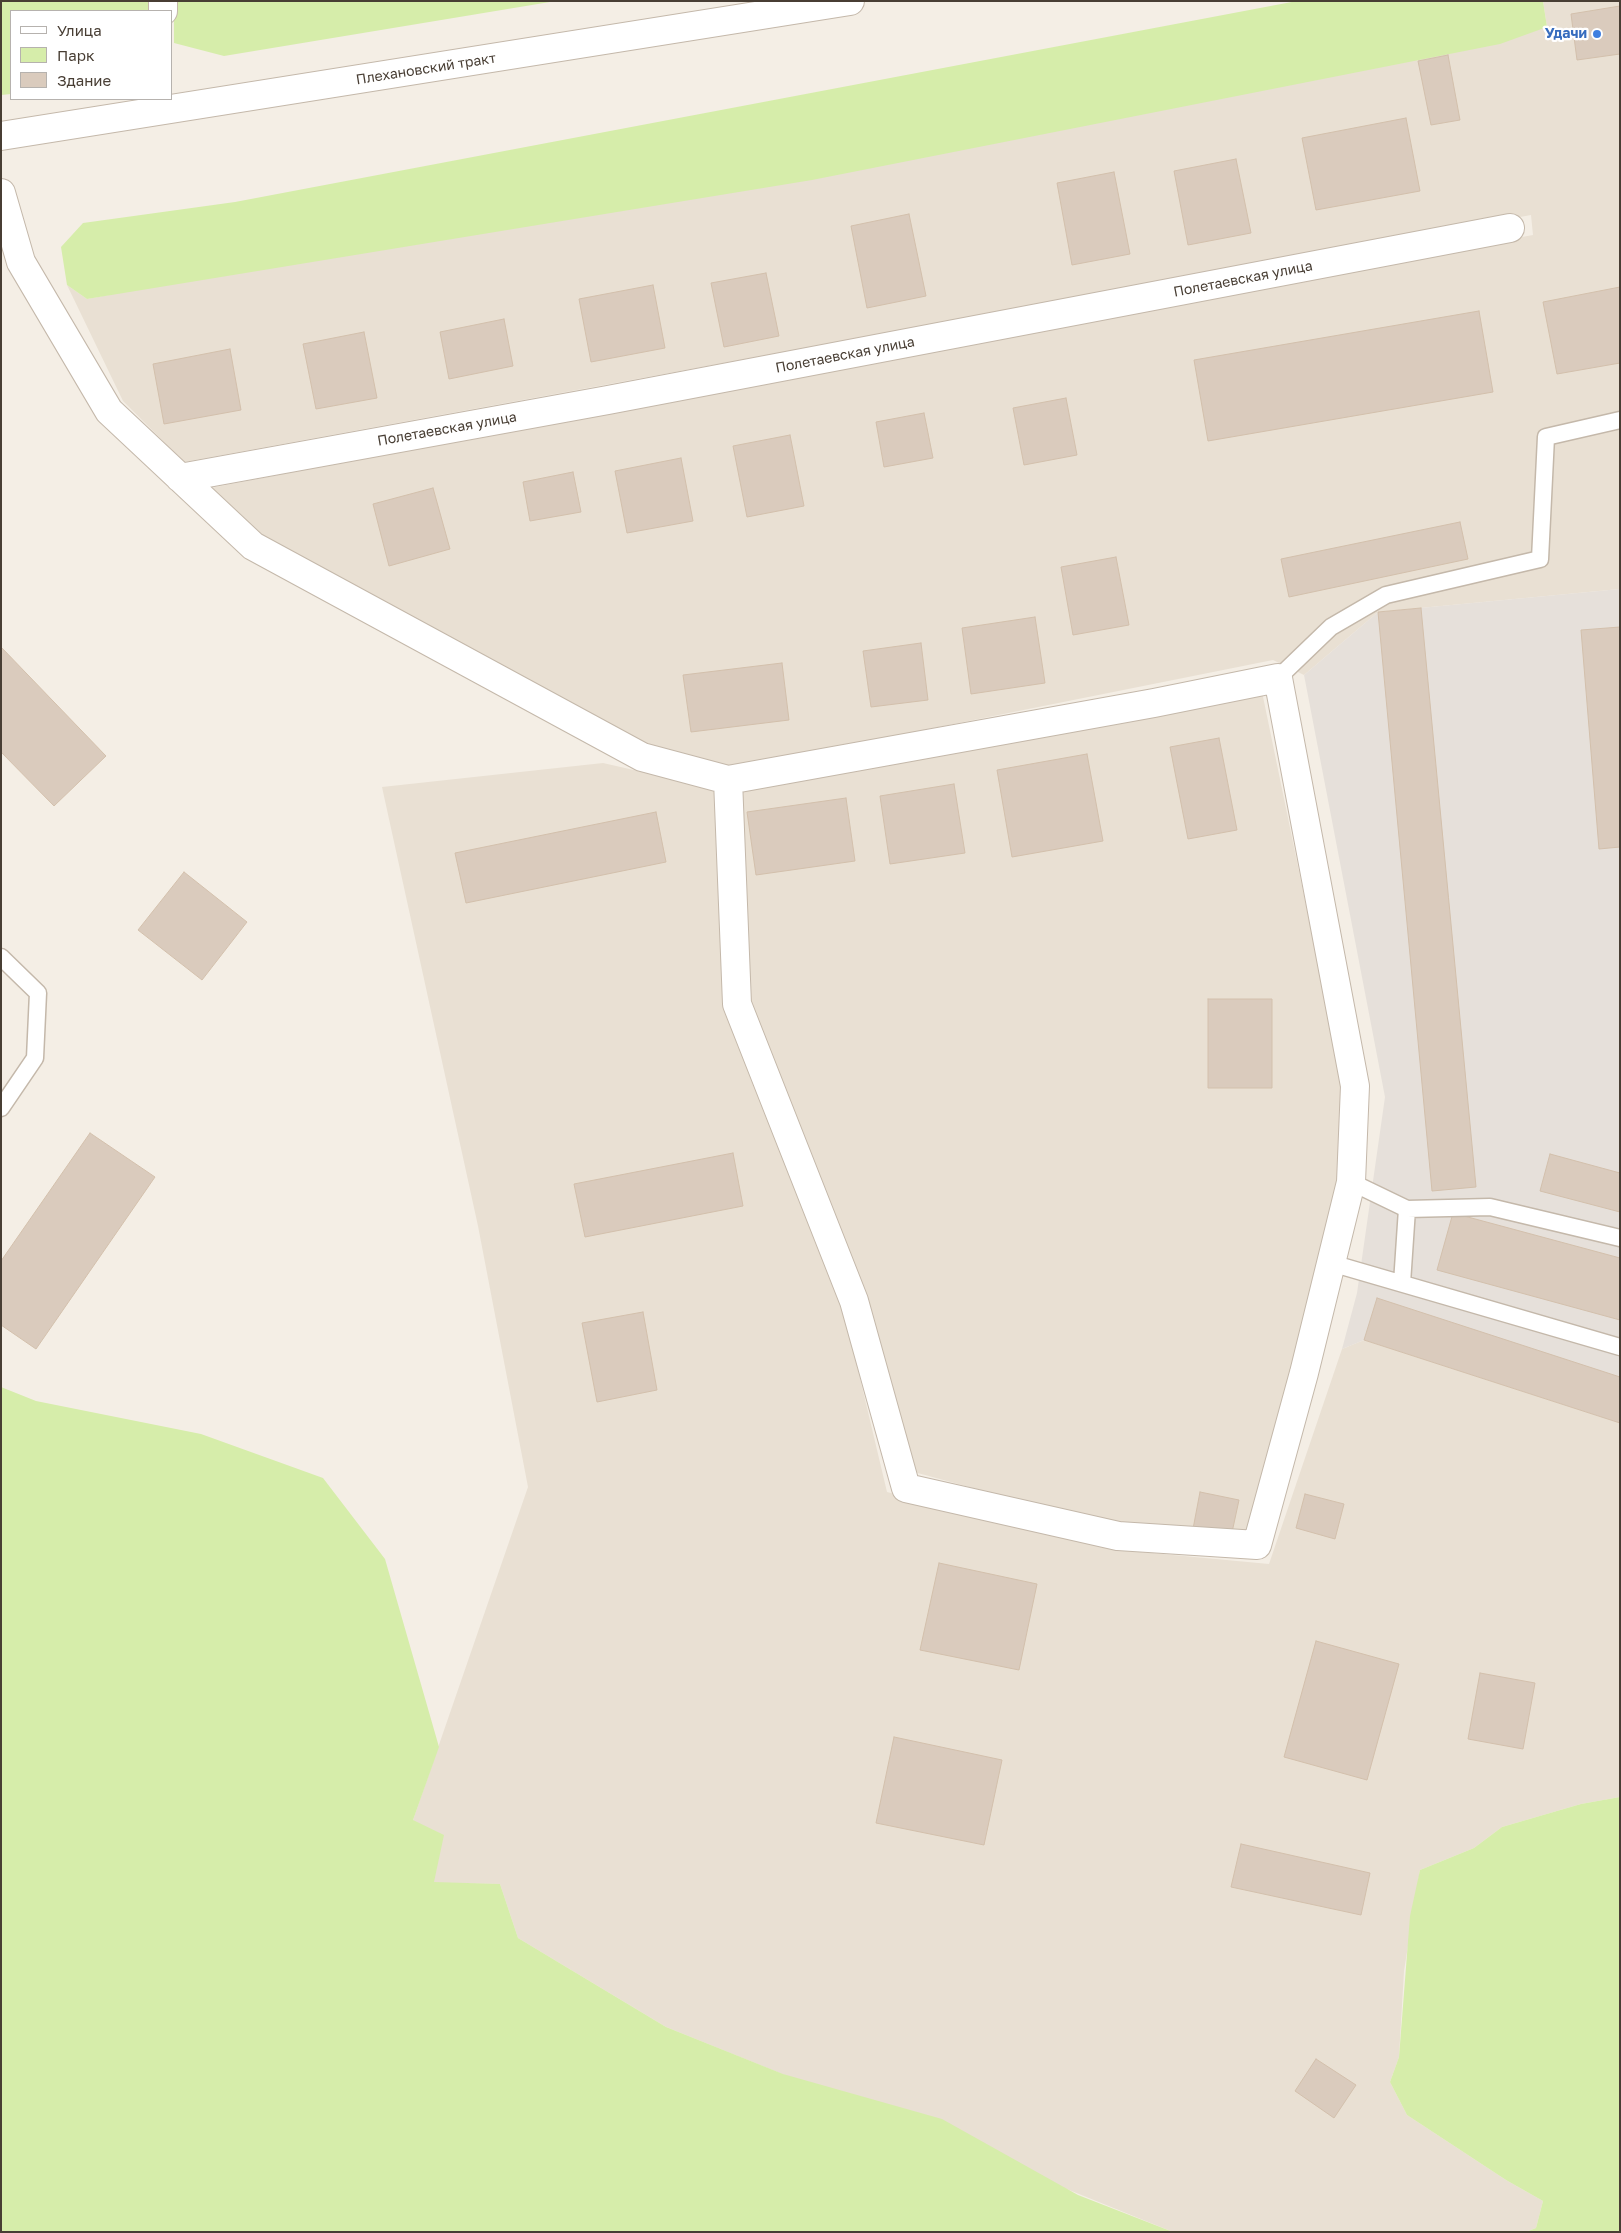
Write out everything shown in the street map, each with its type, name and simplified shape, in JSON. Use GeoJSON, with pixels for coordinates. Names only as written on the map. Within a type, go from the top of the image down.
{"type":"FeatureCollection","features":[{"type":"Feature","properties":{"kind":"street","name":"Плехановский тракт"},"geometry":{"type":"LineString","coordinates":[[1,136],[158,105],[850,1]]}},
{"type":"Feature","properties":{"kind":"street"},"geometry":{"type":"LineString","coordinates":[[1,193],[21,262],[109,411],[253,546],[642,757],[728,780],[1154,703],[1278,678],[1355,1086],[1352,1182],[1304,1373],[1257,1545],[1118,1536],[906,1488],[854,1301],[737,1004],[728,780]]}},
{"type":"Feature","properties":{"kind":"street","name":"Полетаевская улица"},"geometry":{"type":"LineString","coordinates":[[180,478],[608,400],[1510,228]]}},
{"type":"Feature","properties":{"kind":"lane"},"geometry":{"type":"LineString","coordinates":[[1278,678],[1331,627],[1386,595],[1540,559],[1546,437],[1620,420]]}},
{"type":"Feature","properties":{"kind":"lane"},"geometry":{"type":"LineString","coordinates":[[1,956],[38,993],[35,1058],[1,1108]]}},
{"type":"Feature","properties":{"kind":"lane"},"geometry":{"type":"LineString","coordinates":[[1352,1182],[1407,1209],[1490,1207],[1620,1238]]}},
{"type":"Feature","properties":{"kind":"lane"},"geometry":{"type":"LineString","coordinates":[[1402,1283],[1407,1209]]}},
{"type":"Feature","properties":{"kind":"lane"},"geometry":{"type":"LineString","coordinates":[[1332,1262],[1620,1347]]}},
{"type":"Feature","properties":{"kind":"shaded area"},"geometry":{"type":"Polygon","coordinates":[[[1543,1],[1620,1],[1620,589],[1378,612],[1304,675],[1273,660],[729,769],[641,744],[262,538],[211,488],[1147,305],[1533,235],[1531,215],[184,462],[123,401],[67,285],[87,299],[1547,27],[1543,1]]]}},
{"type":"Feature","properties":{"kind":"shaded area"},"geometry":{"type":"Polygon","coordinates":[[[1620,589],[1620,1423],[1364,1340],[1342,1349],[1357,1293],[1385,1097],[1304,675],[1378,612],[1620,589]]]}},
{"type":"Feature","properties":{"kind":"shaded area"},"geometry":{"type":"Polygon","coordinates":[[[1261,687],[1341,1075],[1348,1183],[1254,1541],[1127,1530],[914,1472],[865,1297],[749,995],[737,787],[1261,687]]]}},
{"type":"Feature","properties":{"kind":"shaded area"},"geometry":{"type":"Polygon","coordinates":[[[603,763],[717,789],[726,1001],[841,1298],[887,1492],[1109,1549],[1269,1564],[1342,1349],[1364,1340],[1620,1423],[1620,1797],[1581,1804],[1502,1827],[1474,1848],[1420,1870],[1404,1971],[1399,2057],[1390,2082],[1407,2115],[1506,2180],[1543,2201],[1536,2228],[1526,2232],[1173,2232],[666,2027],[518,1938],[500,1884],[434,1883],[413,1820],[528,1487],[478,1226],[382,787],[603,763]]]}},
{"type":"Feature","properties":{"kind":"green space"},"geometry":{"type":"Polygon","coordinates":[[[1,1],[149,1],[149,10],[10,10],[10,94],[1,95],[1,1]]]}},
{"type":"Feature","properties":{"kind":"green space"},"geometry":{"type":"Polygon","coordinates":[[[174,1],[556,1],[224,56],[174,43],[174,1]]]}},
{"type":"Feature","properties":{"kind":"green space"},"geometry":{"type":"Polygon","coordinates":[[[1297,1],[1543,1],[1547,27],[1500,44],[812,180],[87,299],[67,285],[61,247],[83,223],[235,202],[1297,1]]]}},
{"type":"Feature","properties":{"kind":"green space"},"geometry":{"type":"Polygon","coordinates":[[[1,1387],[36,1401],[201,1434],[323,1478],[385,1559],[439,1747],[413,1820],[444,1835],[434,1882],[500,1884],[518,1938],[666,2027],[783,2074],[942,2119],[1078,2195],[1173,2232],[1,2232],[1,1387]]]}},
{"type":"Feature","properties":{"kind":"green space"},"geometry":{"type":"Polygon","coordinates":[[[1620,1797],[1620,2232],[1526,2232],[1536,2228],[1543,2201],[1506,2180],[1407,2115],[1390,2082],[1399,2057],[1410,1916],[1420,1870],[1474,1848],[1502,1827],[1581,1804],[1620,1797]]]}},
{"type":"Feature","properties":{"kind":"building","name":"Удачи"},"geometry":{"type":"Polygon","coordinates":[[[1620,6],[1620,54],[1577,60],[1571,14],[1620,6]]]}},
{"type":"Feature","properties":{"kind":"building"},"geometry":{"type":"Polygon","coordinates":[[[1448,55],[1460,120],[1431,125],[1418,61],[1448,55]]]}},
{"type":"Feature","properties":{"kind":"building"},"geometry":{"type":"Polygon","coordinates":[[[1406,118],[1420,191],[1316,210],[1302,138],[1406,118]]]}},
{"type":"Feature","properties":{"kind":"building"},"geometry":{"type":"Polygon","coordinates":[[[1236,159],[1251,233],[1188,245],[1174,171],[1236,159]]]}},
{"type":"Feature","properties":{"kind":"building"},"geometry":{"type":"Polygon","coordinates":[[[1114,172],[1130,254],[1072,265],[1057,183],[1114,172]]]}},
{"type":"Feature","properties":{"kind":"building"},"geometry":{"type":"Polygon","coordinates":[[[909,214],[926,296],[867,308],[851,226],[909,214]]]}},
{"type":"Feature","properties":{"kind":"building"},"geometry":{"type":"Polygon","coordinates":[[[766,273],[779,336],[724,347],[711,283],[766,273]]]}},
{"type":"Feature","properties":{"kind":"building"},"geometry":{"type":"Polygon","coordinates":[[[653,285],[665,348],[591,362],[579,299],[653,285]]]}},
{"type":"Feature","properties":{"kind":"building"},"geometry":{"type":"Polygon","coordinates":[[[1620,287],[1620,363],[1557,374],[1543,302],[1620,287]]]}},
{"type":"Feature","properties":{"kind":"building"},"geometry":{"type":"Polygon","coordinates":[[[1479,311],[1493,392],[1208,441],[1194,360],[1479,311]]]}},
{"type":"Feature","properties":{"kind":"building"},"geometry":{"type":"Polygon","coordinates":[[[504,319],[513,366],[449,379],[440,332],[504,319]]]}},
{"type":"Feature","properties":{"kind":"building"},"geometry":{"type":"Polygon","coordinates":[[[364,332],[377,398],[316,409],[303,344],[364,332]]]}},
{"type":"Feature","properties":{"kind":"building"},"geometry":{"type":"Polygon","coordinates":[[[230,349],[241,410],[164,424],[153,364],[230,349]]]}},
{"type":"Feature","properties":{"kind":"building"},"geometry":{"type":"Polygon","coordinates":[[[1066,398],[1077,455],[1024,465],[1013,408],[1066,398]]]}},
{"type":"Feature","properties":{"kind":"building"},"geometry":{"type":"Polygon","coordinates":[[[924,413],[933,458],[884,467],[876,422],[924,413]]]}},
{"type":"Feature","properties":{"kind":"building"},"geometry":{"type":"Polygon","coordinates":[[[790,435],[804,506],[747,517],[733,446],[790,435]]]}},
{"type":"Feature","properties":{"kind":"building"},"geometry":{"type":"Polygon","coordinates":[[[681,458],[693,521],[627,533],[615,471],[681,458]]]}},
{"type":"Feature","properties":{"kind":"building"},"geometry":{"type":"Polygon","coordinates":[[[573,472],[581,512],[530,521],[523,482],[573,472]]]}},
{"type":"Feature","properties":{"kind":"building"},"geometry":{"type":"Polygon","coordinates":[[[433,488],[450,549],[389,566],[373,504],[433,488]]]}},
{"type":"Feature","properties":{"kind":"building"},"geometry":{"type":"Polygon","coordinates":[[[1460,522],[1468,559],[1289,597],[1281,559],[1460,522]]]}},
{"type":"Feature","properties":{"kind":"building"},"geometry":{"type":"Polygon","coordinates":[[[1116,557],[1129,625],[1073,635],[1061,567],[1116,557]]]}},
{"type":"Feature","properties":{"kind":"building"},"geometry":{"type":"Polygon","coordinates":[[[1421,608],[1476,1187],[1432,1191],[1378,612],[1421,608]]]}},
{"type":"Feature","properties":{"kind":"building"},"geometry":{"type":"Polygon","coordinates":[[[1035,617],[1045,683],[971,694],[962,628],[1035,617]]]}},
{"type":"Feature","properties":{"kind":"building"},"geometry":{"type":"Polygon","coordinates":[[[1620,627],[1620,847],[1599,849],[1581,630],[1620,627]]]}},
{"type":"Feature","properties":{"kind":"building"},"geometry":{"type":"Polygon","coordinates":[[[921,643],[928,700],[871,707],[863,651],[921,643]]]}},
{"type":"Feature","properties":{"kind":"building"},"geometry":{"type":"Polygon","coordinates":[[[1,647],[106,756],[54,806],[1,752],[1,647]]]}},
{"type":"Feature","properties":{"kind":"building"},"geometry":{"type":"Polygon","coordinates":[[[782,663],[789,720],[691,732],[683,675],[782,663]]]}},
{"type":"Feature","properties":{"kind":"building"},"geometry":{"type":"Polygon","coordinates":[[[1219,738],[1237,830],[1188,839],[1170,747],[1219,738]]]}},
{"type":"Feature","properties":{"kind":"building"},"geometry":{"type":"Polygon","coordinates":[[[1087,754],[1103,841],[1012,857],[997,770],[1087,754]]]}},
{"type":"Feature","properties":{"kind":"building"},"geometry":{"type":"Polygon","coordinates":[[[954,784],[965,853],[890,864],[880,796],[954,784]]]}},
{"type":"Feature","properties":{"kind":"building"},"geometry":{"type":"Polygon","coordinates":[[[846,798],[855,861],[756,875],[747,812],[846,798]]]}},
{"type":"Feature","properties":{"kind":"building"},"geometry":{"type":"Polygon","coordinates":[[[656,812],[666,862],[466,903],[455,853],[656,812]]]}},
{"type":"Feature","properties":{"kind":"building"},"geometry":{"type":"Polygon","coordinates":[[[184,872],[247,922],[202,980],[138,930],[184,872]]]}},
{"type":"Feature","properties":{"kind":"building"},"geometry":{"type":"Polygon","coordinates":[[[1208,999],[1272,999],[1272,1088],[1208,1088],[1208,999]]]}},
{"type":"Feature","properties":{"kind":"building"},"geometry":{"type":"Polygon","coordinates":[[[90,1133],[155,1177],[36,1349],[1,1325],[1,1261],[90,1133]]]}},
{"type":"Feature","properties":{"kind":"building"},"geometry":{"type":"Polygon","coordinates":[[[733,1153],[743,1206],[585,1237],[574,1184],[733,1153]]]}},
{"type":"Feature","properties":{"kind":"building"},"geometry":{"type":"Polygon","coordinates":[[[1550,1154],[1620,1173],[1620,1212],[1540,1191],[1550,1154]]]}},
{"type":"Feature","properties":{"kind":"building"},"geometry":{"type":"Polygon","coordinates":[[[1453,1213],[1620,1258],[1620,1320],[1437,1270],[1453,1213]]]}},
{"type":"Feature","properties":{"kind":"building"},"geometry":{"type":"Polygon","coordinates":[[[1377,1298],[1620,1377],[1620,1423],[1364,1340],[1377,1298]]]}},
{"type":"Feature","properties":{"kind":"building"},"geometry":{"type":"Polygon","coordinates":[[[643,1312],[657,1390],[597,1402],[582,1323],[643,1312]]]}},
{"type":"Feature","properties":{"kind":"building"},"geometry":{"type":"Polygon","coordinates":[[[1200,1492],[1239,1500],[1231,1537],[1193,1529],[1200,1492]]]}},
{"type":"Feature","properties":{"kind":"building"},"geometry":{"type":"Polygon","coordinates":[[[1305,1494],[1344,1504],[1335,1539],[1296,1528],[1305,1494]]]}},
{"type":"Feature","properties":{"kind":"building"},"geometry":{"type":"Polygon","coordinates":[[[939,1563],[1037,1584],[1019,1670],[920,1650],[939,1563]]]}},
{"type":"Feature","properties":{"kind":"building"},"geometry":{"type":"Polygon","coordinates":[[[1316,1641],[1399,1664],[1367,1780],[1284,1757],[1316,1641]]]}},
{"type":"Feature","properties":{"kind":"building"},"geometry":{"type":"Polygon","coordinates":[[[1480,1673],[1535,1683],[1523,1749],[1468,1739],[1480,1673]]]}},
{"type":"Feature","properties":{"kind":"building"},"geometry":{"type":"Polygon","coordinates":[[[894,1737],[1002,1760],[984,1845],[876,1823],[894,1737]]]}},
{"type":"Feature","properties":{"kind":"building"},"geometry":{"type":"Polygon","coordinates":[[[1241,1844],[1370,1873],[1361,1915],[1231,1887],[1241,1844]]]}},
{"type":"Feature","properties":{"kind":"building"},"geometry":{"type":"Polygon","coordinates":[[[1316,2059],[1356,2085],[1334,2118],[1295,2091],[1316,2059]]]}},
{"type":"Feature","properties":{"kind":"place","name":"Удачи"},"geometry":{"type":"Point","coordinates":[1597,34]}}]}
